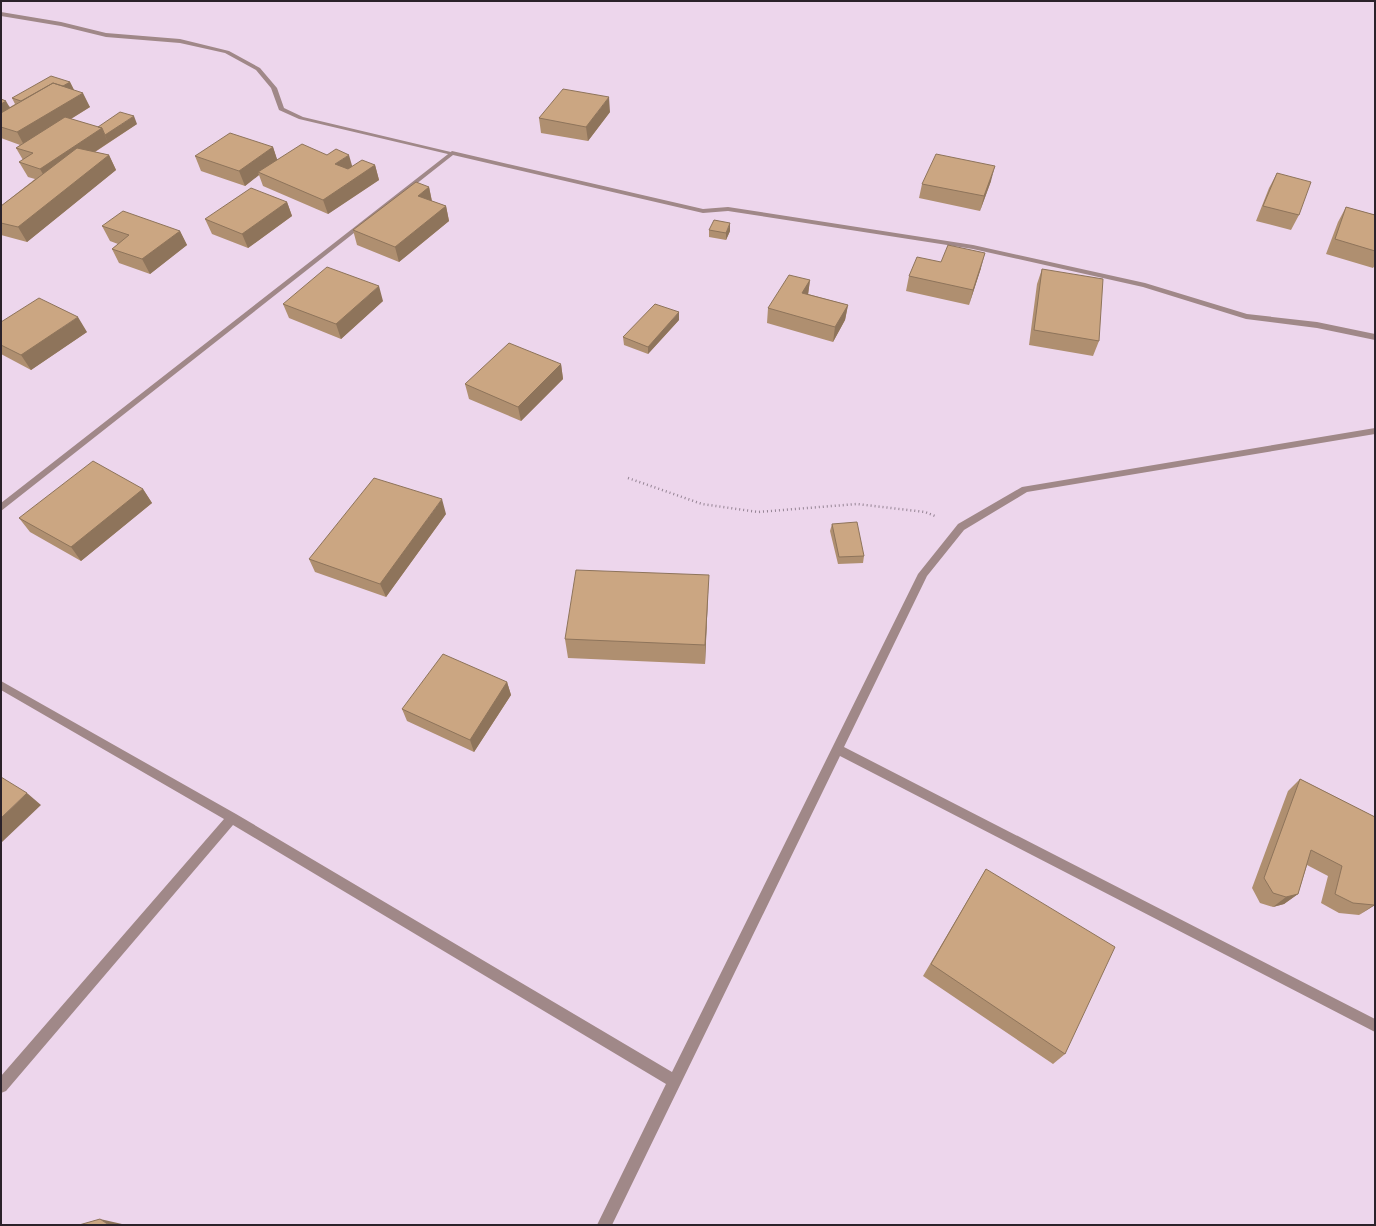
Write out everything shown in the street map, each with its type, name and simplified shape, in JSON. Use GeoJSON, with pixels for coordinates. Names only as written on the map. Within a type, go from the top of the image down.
{"type":"FeatureCollection","features":[{"type":"Feature","properties":{"kind":"street"},"geometry":{"type":"LineString","coordinates":[[1,14],[61,24],[106,35],[180,41],[227,52],[258,69],[274,88],[281,109],[301,118],[703,211],[728,209],[973,247],[1145,285],[1246,316],[1317,325],[1375,337]]}},
{"type":"Feature","properties":{"kind":"street"},"geometry":{"type":"LineString","coordinates":[[1,508],[452,153]]}},
{"type":"Feature","properties":{"kind":"street"},"geometry":{"type":"LineString","coordinates":[[604,1225],[923,574],[961,527],[1025,489],[1375,431]]}},
{"type":"Feature","properties":{"kind":"street"},"geometry":{"type":"LineString","coordinates":[[1,685],[232,818],[674,1081]]}},
{"type":"Feature","properties":{"kind":"street"},"geometry":{"type":"LineString","coordinates":[[837,749],[1375,1026]]}},
{"type":"Feature","properties":{"kind":"street"},"geometry":{"type":"LineString","coordinates":[[1,1086],[232,818]]}},
{"type":"Feature","properties":{"kind":"path"},"geometry":{"type":"LineString","coordinates":[[628,478],[702,504],[758,512],[858,504],[925,512],[961,527]]}},
{"type":"Feature","properties":{"kind":"building"},"geometry":{"type":"Polygon","coordinates":[[[51,76],[70,82],[63,86],[53,83],[21,101],[12,98],[51,76]]]}},
{"type":"Feature","properties":{"kind":"building"},"geometry":{"type":"Polygon","coordinates":[[[53,83],[83,93],[17,132],[1,127],[1,113],[53,83]]]}},
{"type":"Feature","properties":{"kind":"building"},"geometry":{"type":"Polygon","coordinates":[[[563,89],[609,97],[586,127],[539,118],[563,89]]]}},
{"type":"Feature","properties":{"kind":"building"},"geometry":{"type":"Polygon","coordinates":[[[1,99],[6,101],[1,104],[1,99]]]}},
{"type":"Feature","properties":{"kind":"building"},"geometry":{"type":"Polygon","coordinates":[[[120,112],[134,116],[105,135],[102,128],[98,127],[120,112]]]}},
{"type":"Feature","properties":{"kind":"building"},"geometry":{"type":"Polygon","coordinates":[[[65,117],[102,128],[40,169],[19,162],[33,153],[16,148],[65,117]]]}},
{"type":"Feature","properties":{"kind":"building"},"geometry":{"type":"Polygon","coordinates":[[[230,133],[273,147],[239,171],[195,156],[230,133]]]}},
{"type":"Feature","properties":{"kind":"building"},"geometry":{"type":"Polygon","coordinates":[[[302,144],[327,155],[336,149],[349,155],[335,164],[348,169],[362,160],[375,165],[323,200],[258,172],[302,144]]]}},
{"type":"Feature","properties":{"kind":"building"},"geometry":{"type":"Polygon","coordinates":[[[77,148],[109,155],[18,227],[1,223],[1,206],[77,148]]]}},
{"type":"Feature","properties":{"kind":"building"},"geometry":{"type":"Polygon","coordinates":[[[936,154],[995,166],[984,196],[922,184],[936,154]]]}},
{"type":"Feature","properties":{"kind":"building"},"geometry":{"type":"Polygon","coordinates":[[[1277,173],[1311,182],[1299,215],[1263,206],[1277,173]]]}},
{"type":"Feature","properties":{"kind":"building"},"geometry":{"type":"Polygon","coordinates":[[[416,182],[429,187],[418,196],[446,206],[395,247],[353,230],[416,182]]]}},
{"type":"Feature","properties":{"kind":"building"},"geometry":{"type":"Polygon","coordinates":[[[251,188],[287,202],[242,234],[205,219],[251,188]]]}},
{"type":"Feature","properties":{"kind":"building"},"geometry":{"type":"Polygon","coordinates":[[[1346,207],[1375,215],[1375,251],[1335,239],[1346,207]]]}},
{"type":"Feature","properties":{"kind":"building"},"geometry":{"type":"Polygon","coordinates":[[[123,211],[180,231],[142,259],[112,249],[129,235],[102,226],[123,211]]]}},
{"type":"Feature","properties":{"kind":"building"},"geometry":{"type":"Polygon","coordinates":[[[714,220],[730,223],[726,233],[709,230],[714,220]]]}},
{"type":"Feature","properties":{"kind":"building"},"geometry":{"type":"Polygon","coordinates":[[[948,245],[985,253],[973,290],[909,276],[917,257],[941,262],[948,245]]]}},
{"type":"Feature","properties":{"kind":"building"},"geometry":{"type":"Polygon","coordinates":[[[327,267],[379,286],[336,324],[283,304],[327,267]]]}},
{"type":"Feature","properties":{"kind":"building"},"geometry":{"type":"Polygon","coordinates":[[[1042,269],[1103,279],[1099,341],[1034,330],[1042,269]]]}},
{"type":"Feature","properties":{"kind":"building"},"geometry":{"type":"Polygon","coordinates":[[[789,275],[810,280],[802,293],[848,305],[835,327],[768,308],[789,275]]]}},
{"type":"Feature","properties":{"kind":"building"},"geometry":{"type":"Polygon","coordinates":[[[39,298],[78,317],[21,355],[1,345],[1,322],[39,298]]]}},
{"type":"Feature","properties":{"kind":"building"},"geometry":{"type":"Polygon","coordinates":[[[655,304],[679,312],[648,347],[623,337],[655,304]]]}},
{"type":"Feature","properties":{"kind":"building"},"geometry":{"type":"Polygon","coordinates":[[[509,343],[561,364],[518,407],[465,384],[509,343]]]}},
{"type":"Feature","properties":{"kind":"building"},"geometry":{"type":"Polygon","coordinates":[[[93,461],[143,489],[71,547],[19,518],[93,461]]]}},
{"type":"Feature","properties":{"kind":"building"},"geometry":{"type":"Polygon","coordinates":[[[374,478],[442,499],[380,584],[309,559],[374,478]]]}},
{"type":"Feature","properties":{"kind":"building"},"geometry":{"type":"Polygon","coordinates":[[[857,522],[864,556],[839,557],[832,524],[857,522]]]}},
{"type":"Feature","properties":{"kind":"building"},"geometry":{"type":"Polygon","coordinates":[[[576,570],[709,575],[705,645],[565,639],[576,570]]]}},
{"type":"Feature","properties":{"kind":"building"},"geometry":{"type":"Polygon","coordinates":[[[443,654],[507,682],[470,740],[402,709],[443,654]]]}},
{"type":"Feature","properties":{"kind":"building"},"geometry":{"type":"Polygon","coordinates":[[[1,777],[27,793],[1,818],[1,777]]]}},
{"type":"Feature","properties":{"kind":"building"},"geometry":{"type":"Polygon","coordinates":[[[1300,779],[1375,817],[1374,905],[1353,903],[1335,894],[1342,866],[1311,850],[1298,894],[1286,897],[1273,893],[1264,878],[1300,779]]]}},
{"type":"Feature","properties":{"kind":"building"},"geometry":{"type":"Polygon","coordinates":[[[986,869],[1115,947],[1065,1054],[931,964],[986,869]]]}},
{"type":"Feature","properties":{"kind":"building"},"geometry":{"type":"Polygon","coordinates":[[[100,1219],[109,1225],[79,1225],[100,1219]]]}}]}
